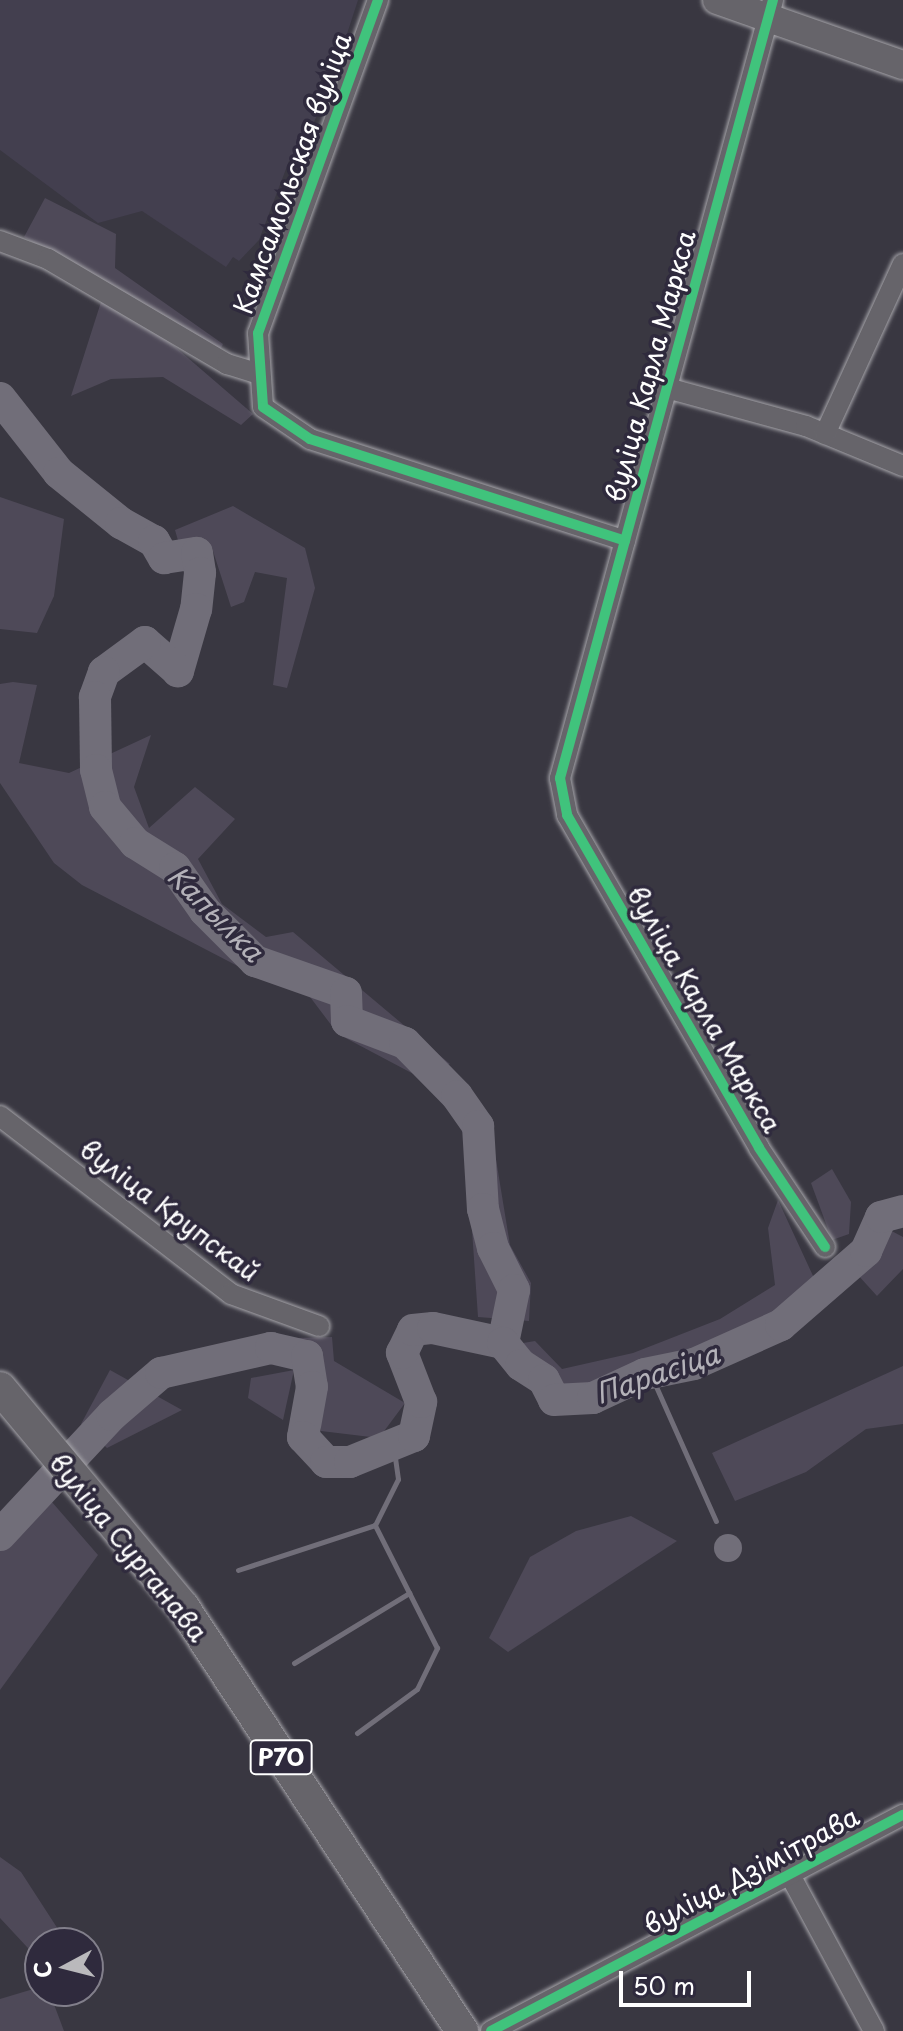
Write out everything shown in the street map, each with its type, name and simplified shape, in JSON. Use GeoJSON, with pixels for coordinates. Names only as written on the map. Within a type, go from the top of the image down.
{"type":"FeatureCollection","features":[{"type":"Feature","properties":{"kind":"main road","name":"вуліца Сурганава"},"geometry":{"type":"LineString","coordinates":[[8,1397],[183,1607],[462,2031]]}},
{"type":"Feature","properties":{"kind":"street","name":"Камсамольская вуліца"},"geometry":{"type":"LineString","coordinates":[[378,0],[274,280],[258,333],[257,373],[263,407],[310,439],[625,541]]}},
{"type":"Feature","properties":{"kind":"street"},"geometry":{"type":"LineString","coordinates":[[717,0],[769,10],[903,65]]}},
{"type":"Feature","properties":{"kind":"street","name":"вуліца Карла Маркса"},"geometry":{"type":"LineString","coordinates":[[769,10],[560,778],[567,815],[759,1148],[825,1247]]}},
{"type":"Feature","properties":{"kind":"street"},"geometry":{"type":"LineString","coordinates":[[0,241],[48,259],[215,358],[257,373]]}},
{"type":"Feature","properties":{"kind":"street"},"geometry":{"type":"LineString","coordinates":[[825,434],[903,264]]}},
{"type":"Feature","properties":{"kind":"street"},"geometry":{"type":"LineString","coordinates":[[667,388],[825,434],[903,466]]}},
{"type":"Feature","properties":{"kind":"street","name":"вуліца Крупскай"},"geometry":{"type":"LineString","coordinates":[[0,1116],[82,1175],[231,1294],[319,1326]]}},
{"type":"Feature","properties":{"kind":"street","name":"вуліца Дзімітрава"},"geometry":{"type":"LineString","coordinates":[[491,2031],[903,1815]]}},
{"type":"Feature","properties":{"kind":"street"},"geometry":{"type":"LineString","coordinates":[[790,1875],[874,2031]]}},
{"type":"Feature","properties":{"kind":"shaded area"},"geometry":{"type":"Polygon","coordinates":[[[0,0],[358,0],[332,80],[322,77],[315,99],[322,103],[297,163],[289,161],[259,240],[239,261],[233,257],[226,267],[142,211],[98,223],[0,150],[0,0]]]}},
{"type":"Feature","properties":{"kind":"shaded area"},"geometry":{"type":"Polygon","coordinates":[[[45,198],[116,234],[115,268],[223,344],[219,352],[24,237],[45,198]]]}},
{"type":"Feature","properties":{"kind":"shaded area"},"geometry":{"type":"Polygon","coordinates":[[[101,302],[166,339],[253,414],[241,425],[163,377],[111,379],[71,396],[101,302]]]}},
{"type":"Feature","properties":{"kind":"shaded area"},"geometry":{"type":"Polygon","coordinates":[[[0,497],[64,519],[54,596],[37,633],[0,629],[0,497]]]}},
{"type":"Feature","properties":{"kind":"shaded area"},"geometry":{"type":"Polygon","coordinates":[[[233,506],[305,548],[315,588],[287,688],[273,685],[287,578],[255,572],[244,602],[231,607],[212,548],[179,544],[175,530],[233,506]]]}},
{"type":"Feature","properties":{"kind":"shaded area"},"geometry":{"type":"Polygon","coordinates":[[[0,684],[37,685],[19,763],[69,773],[151,735],[134,787],[149,828],[195,787],[235,819],[198,859],[222,904],[266,937],[293,932],[450,1064],[421,1078],[338,1034],[298,981],[251,973],[82,885],[54,863],[0,783],[0,684]]]}},
{"type":"Feature","properties":{"kind":"shaded area"},"geometry":{"type":"Polygon","coordinates":[[[493,1141],[510,1245],[531,1283],[529,1321],[478,1317],[466,1143],[493,1141]]]}},
{"type":"Feature","properties":{"kind":"shaded area"},"geometry":{"type":"Polygon","coordinates":[[[832,1169],[851,1202],[849,1234],[832,1240],[811,1183],[832,1169]]]}},
{"type":"Feature","properties":{"kind":"shaded area"},"geometry":{"type":"Polygon","coordinates":[[[778,1200],[814,1278],[779,1317],[697,1351],[636,1368],[588,1393],[557,1394],[545,1369],[517,1344],[535,1341],[562,1369],[633,1353],[720,1319],[775,1285],[768,1228],[778,1200]]]}},
{"type":"Feature","properties":{"kind":"shaded area"},"geometry":{"type":"Polygon","coordinates":[[[886,1228],[903,1237],[903,1269],[877,1296],[857,1274],[871,1263],[886,1228]]]}},
{"type":"Feature","properties":{"kind":"shaded area"},"geometry":{"type":"Polygon","coordinates":[[[332,1337],[334,1361],[405,1403],[379,1438],[321,1431],[318,1357],[296,1338],[332,1337]]]}},
{"type":"Feature","properties":{"kind":"shaded area"},"geometry":{"type":"Polygon","coordinates":[[[903,1366],[903,1424],[866,1429],[806,1472],[735,1501],[712,1453],[903,1366]]]}},
{"type":"Feature","properties":{"kind":"shaded area"},"geometry":{"type":"Polygon","coordinates":[[[110,1370],[182,1410],[107,1448],[81,1424],[110,1370]]]}},
{"type":"Feature","properties":{"kind":"shaded area"},"geometry":{"type":"Polygon","coordinates":[[[294,1370],[283,1420],[248,1398],[251,1378],[294,1370]]]}},
{"type":"Feature","properties":{"kind":"shaded area"},"geometry":{"type":"Polygon","coordinates":[[[45,1494],[98,1555],[0,1690],[0,1545],[45,1494]]]}},
{"type":"Feature","properties":{"kind":"shaded area"},"geometry":{"type":"Polygon","coordinates":[[[631,1516],[677,1541],[508,1652],[489,1638],[530,1557],[576,1531],[631,1516]]]}},
{"type":"Feature","properties":{"kind":"shaded area"},"geometry":{"type":"Polygon","coordinates":[[[728,1534],[738,1538],[742,1548],[738,1558],[728,1562],[718,1558],[714,1548],[718,1538],[728,1534]]]}},
{"type":"Feature","properties":{"kind":"shaded area"},"geometry":{"type":"Polygon","coordinates":[[[0,1857],[21,1872],[57,1927],[24,1927],[24,1944],[0,1918],[0,1857]]]}},
{"type":"Feature","properties":{"kind":"shaded area"},"geometry":{"type":"Polygon","coordinates":[[[24,1992],[24,2007],[55,2007],[64,2031],[0,2031],[0,1999],[24,1992]]]}},
{"type":"Feature","properties":{"kind":"waterway","name":"Капылка"},"geometry":{"type":"LineString","coordinates":[[0,398],[59,473],[121,523],[154,541],[164,558],[197,553],[200,573],[196,609],[178,671],[145,642],[104,672],[95,697],[96,770],[105,807],[135,843],[175,868],[205,911],[255,961],[346,993],[347,1021],[405,1043],[457,1096],[478,1126],[483,1209],[493,1248],[514,1290],[503,1343]]}},
{"type":"Feature","properties":{"kind":"waterway","name":"Парасіца"},"geometry":{"type":"LineString","coordinates":[[0,1535],[112,1415],[161,1373],[271,1348],[307,1356],[312,1387],[303,1437],[326,1462],[350,1462],[414,1436],[421,1402],[402,1353],[413,1330],[433,1328],[503,1343],[521,1365],[544,1380],[554,1400],[593,1398],[645,1374],[694,1364],[781,1325],[866,1251],[881,1217],[903,1211]]}},
{"type":"Feature","properties":{"kind":"waterway"},"geometry":{"type":"LineString","coordinates":[[650,1373],[716,1521]]}},
{"type":"Feature","properties":{"kind":"waterway"},"geometry":{"type":"LineString","coordinates":[[357,1733],[417,1689],[437,1648],[375,1525],[398,1479],[393,1445]]}},
{"type":"Feature","properties":{"kind":"waterway"},"geometry":{"type":"LineString","coordinates":[[238,1570],[375,1525]]}},
{"type":"Feature","properties":{"kind":"waterway"},"geometry":{"type":"LineString","coordinates":[[294,1663],[409,1593]]}},
{"type":"Feature","properties":{"kind":"cycle path"},"geometry":{"type":"LineString","coordinates":[[378,0],[258,333],[263,407],[310,439],[625,541]]}},
{"type":"Feature","properties":{"kind":"cycle path"},"geometry":{"type":"LineString","coordinates":[[773,0],[560,778],[567,815],[759,1148],[825,1247]]}},
{"type":"Feature","properties":{"kind":"cycle path"},"geometry":{"type":"LineString","coordinates":[[491,2031],[903,1815]]}}]}
